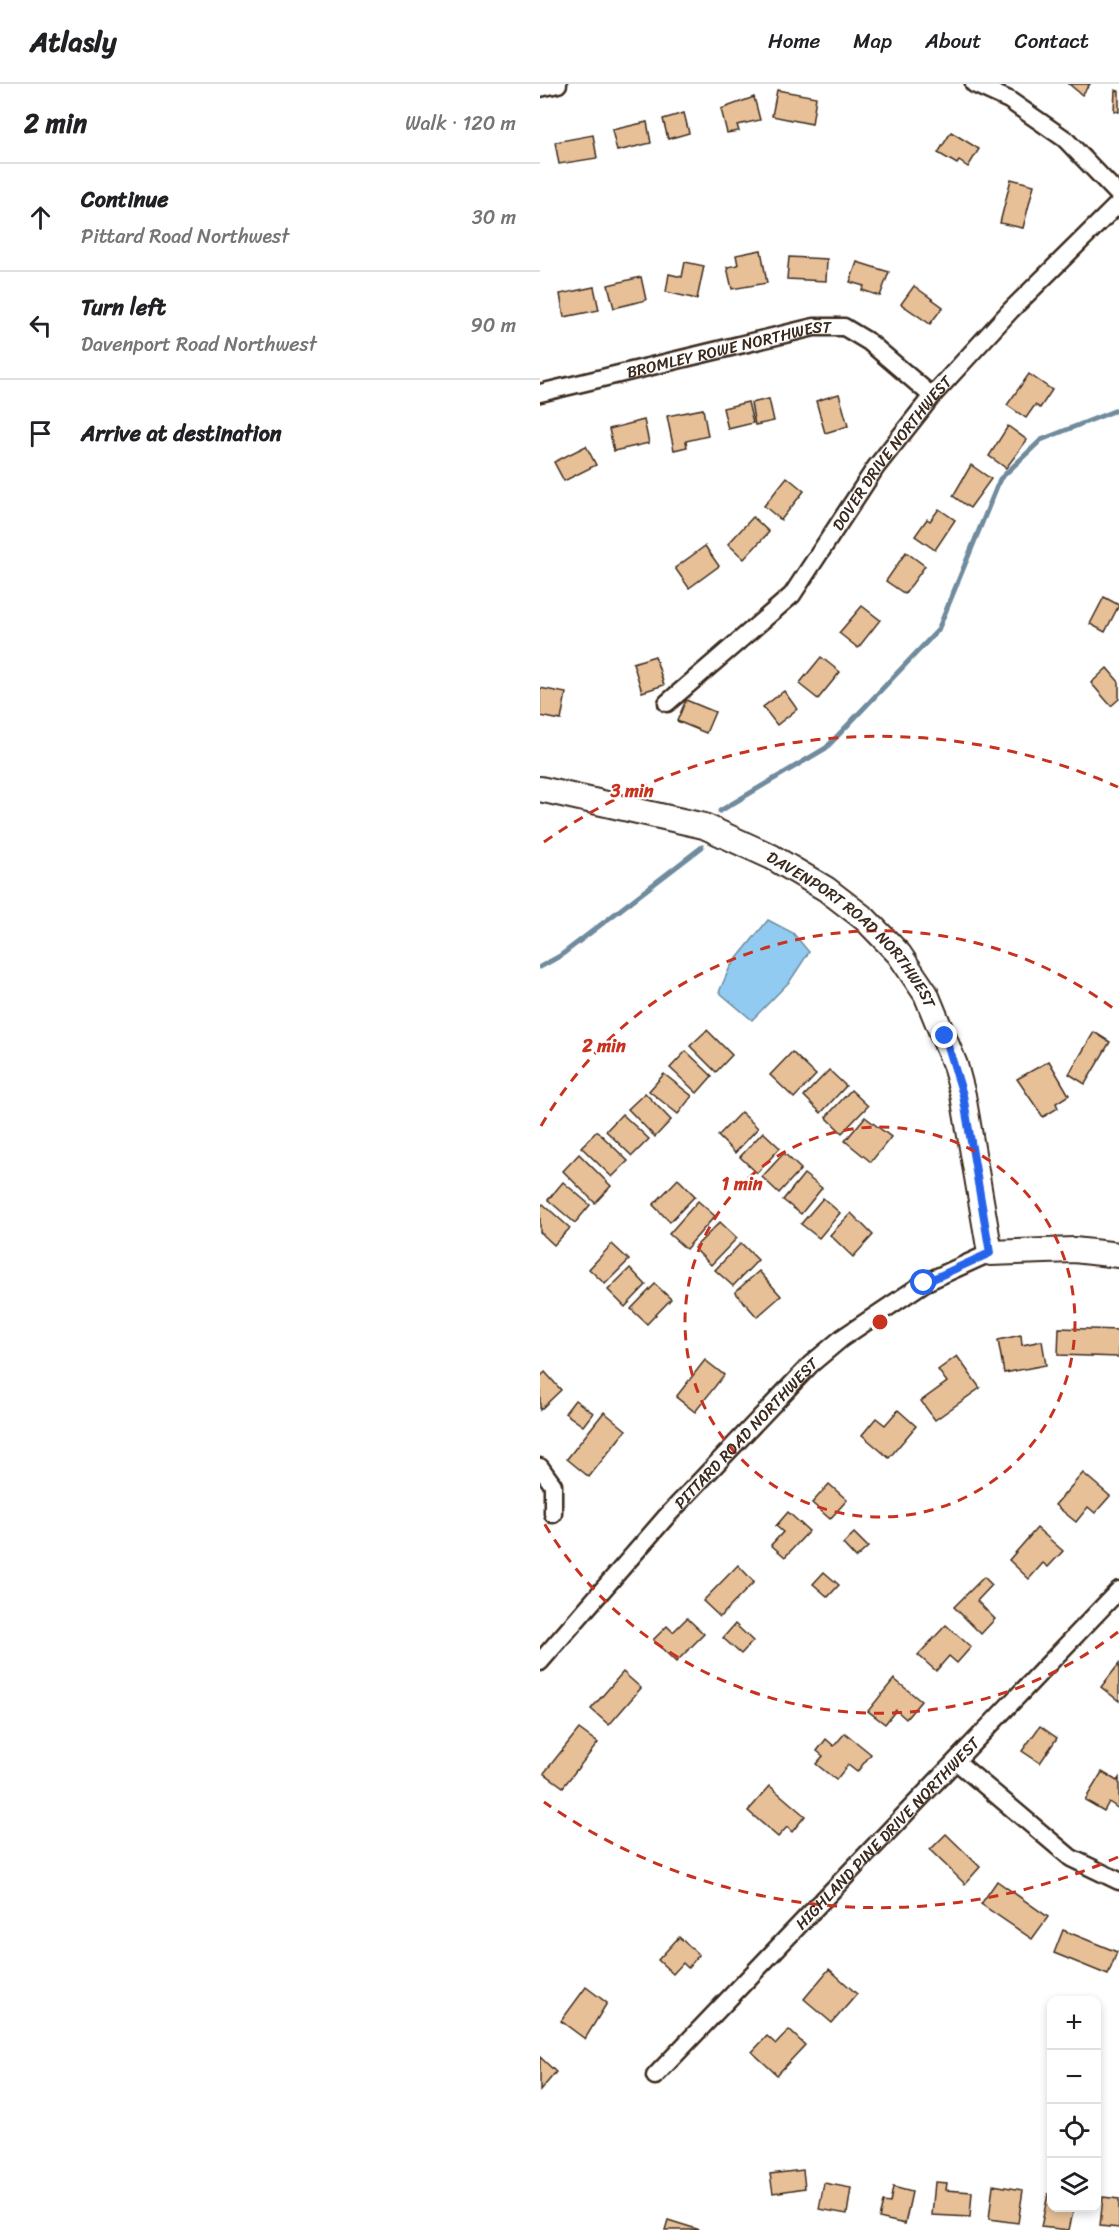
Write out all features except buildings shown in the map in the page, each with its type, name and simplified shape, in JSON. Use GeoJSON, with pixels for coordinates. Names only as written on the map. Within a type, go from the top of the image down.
{"type":"FeatureCollection","features":[{"type":"Feature","properties":{"kind":"street"},"geometry":{"type":"LineString","coordinates":[[540,88],[558,84]]}},
{"type":"Feature","properties":{"kind":"street"},"geometry":{"type":"LineString","coordinates":[[974,84],[1009,100],[1065,139],[1119,195]]}},
{"type":"Feature","properties":{"kind":"street","name":"DOVER DRIVE NORTHWEST"},"geometry":{"type":"LineString","coordinates":[[667,703],[792,595],[876,467],[932,396],[1011,310],[1119,203]]}},
{"type":"Feature","properties":{"kind":"street","name":"BROMLEY ROWE NORTHWEST"},"geometry":{"type":"LineString","coordinates":[[540,393],[814,327],[844,327],[869,342],[932,396]]}},
{"type":"Feature","properties":{"kind":"street","name":"DAVENPORT ROAD NORTHWEST"},"geometry":{"type":"LineString","coordinates":[[540,789],[704,826],[772,857],[834,895],[865,919],[899,954],[931,1005],[955,1065],[963,1095],[990,1253]]}},
{"type":"Feature","properties":{"kind":"street"},"geometry":{"type":"LineString","coordinates":[[990,1253],[1074,1250],[1119,1255]]}},
{"type":"Feature","properties":{"kind":"street","name":"PITTARD ROAD NORTHWEST"},"geometry":{"type":"LineString","coordinates":[[540,1662],[666,1517],[811,1364],[842,1338],[924,1283],[990,1253]]}},
{"type":"Feature","properties":{"kind":"street"},"geometry":{"type":"LineString","coordinates":[[540,1467],[553,1485],[554,1514]]}},
{"type":"Feature","properties":{"kind":"street","name":"HIGHLAND PINE DRIVE NORTHWEST"},"geometry":{"type":"LineString","coordinates":[[655,2076],[1119,1590]]}},
{"type":"Feature","properties":{"kind":"street"},"geometry":{"type":"LineString","coordinates":[[957,1761],[1071,1858],[1119,1881]]}},
{"type":"Feature","properties":{"kind":"water"},"geometry":{"type":"Polygon","coordinates":[[[768,920],[793,933],[809,952],[790,981],[752,1020],[719,992],[730,967],[768,920]]]}},
{"type":"Feature","properties":{"kind":"waterway"},"geometry":{"type":"LineString","coordinates":[[720,811],[826,748],[938,630],[1000,479],[1041,440],[1119,409]]}},
{"type":"Feature","properties":{"kind":"waterway"},"geometry":{"type":"LineString","coordinates":[[540,967],[560,956],[702,847]]}},
{"type":"Feature","properties":{"kind":"route"},"geometry":{"type":"LineString","coordinates":[[924,1283],[990,1253],[963,1095],[945,1036]]}}]}
